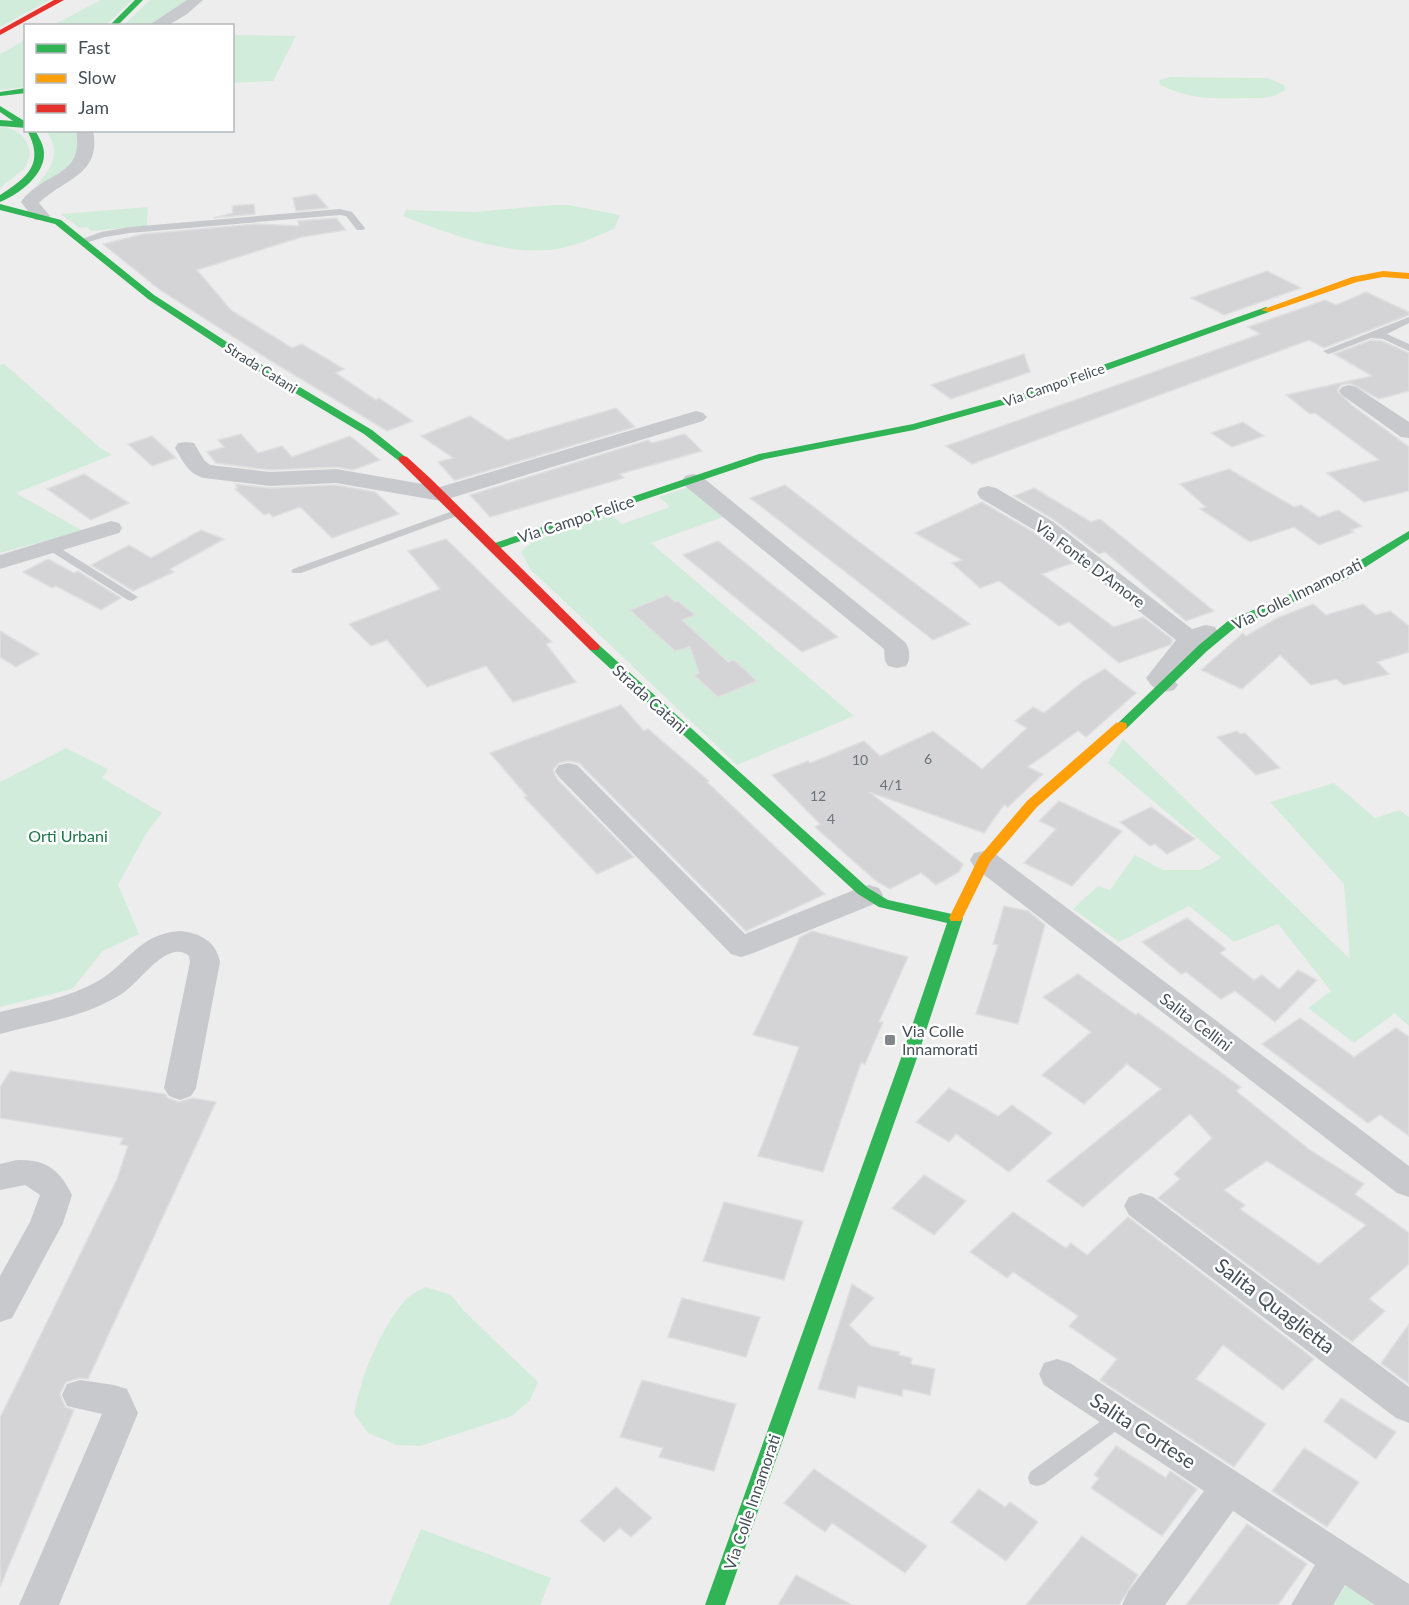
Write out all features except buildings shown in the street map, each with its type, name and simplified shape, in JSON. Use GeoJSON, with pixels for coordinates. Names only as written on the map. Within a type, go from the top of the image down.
{"type":"FeatureCollection","features":[{"type":"Feature","properties":{"kind":"main road"},"geometry":{"type":"LineString","coordinates":[[114,24],[140,0]]}},
{"type":"Feature","properties":{"kind":"main road"},"geometry":{"type":"LineString","coordinates":[[40,24],[66,3]]}},
{"type":"Feature","properties":{"kind":"main road"},"geometry":{"type":"LineString","coordinates":[[0,33],[66,3]]}},
{"type":"Feature","properties":{"kind":"main road"},"geometry":{"type":"LineString","coordinates":[[0,46],[24,33]]}},
{"type":"Feature","properties":{"kind":"main road"},"geometry":{"type":"LineString","coordinates":[[0,94],[24,90]]}},
{"type":"Feature","properties":{"kind":"main road"},"geometry":{"type":"LineString","coordinates":[[0,108],[24,121]]}},
{"type":"Feature","properties":{"kind":"main road"},"geometry":{"type":"LineString","coordinates":[[0,123],[24,122]]}},
{"type":"Feature","properties":{"kind":"main road"},"geometry":{"type":"LineString","coordinates":[[0,199],[32,177],[41,159],[42,150],[32,132]]}},
{"type":"Feature","properties":{"kind":"main road"},"geometry":{"type":"LineString","coordinates":[[0,192],[35,170]]}},
{"type":"Feature","properties":{"kind":"main road","name":"Strada Catani"},"geometry":{"type":"LineString","coordinates":[[0,207],[4,210],[41,216],[58,222],[135,286],[196,328],[386,444],[441,494],[561,617],[869,895],[884,904],[955,920]]}},
{"type":"Feature","properties":{"kind":"main road","name":"Via Campo Felice"},"geometry":{"type":"LineString","coordinates":[[493,547],[763,456],[914,427],[966,414],[1146,354],[1355,279],[1383,274],[1409,276]]}},
{"type":"Feature","properties":{"kind":"main road","name":"Via Colle Innamorati"},"geometry":{"type":"LineString","coordinates":[[716,1605],[909,1058],[955,920],[984,860],[1032,804],[1143,708],[1232,624],[1343,576],[1409,534]]}},
{"type":"Feature","properties":{"kind":"street"},"geometry":{"type":"LineString","coordinates":[[159,24],[196,0]]}},
{"type":"Feature","properties":{"kind":"street"},"geometry":{"type":"LineString","coordinates":[[41,216],[30,202],[76,169],[85,159],[89,150],[84,132]]}},
{"type":"Feature","properties":{"kind":"street","name":"Strada Catani"},"geometry":{"type":"LineString","coordinates":[[0,213],[41,216]]}},
{"type":"Feature","properties":{"kind":"street"},"geometry":{"type":"LineString","coordinates":[[1349,391],[1409,432]]}},
{"type":"Feature","properties":{"kind":"street"},"geometry":{"type":"LineString","coordinates":[[186,448],[195,464],[204,471],[270,480],[336,476],[441,494],[696,417]]}},
{"type":"Feature","properties":{"kind":"street"},"geometry":{"type":"LineString","coordinates":[[693,481],[896,647],[897,661]]}},
{"type":"Feature","properties":{"kind":"street","name":"Via Fonte D'Amore"},"geometry":{"type":"LineString","coordinates":[[988,493],[1044,526],[1190,639]]}},
{"type":"Feature","properties":{"kind":"street"},"geometry":{"type":"LineString","coordinates":[[0,562],[111,528]]}},
{"type":"Feature","properties":{"kind":"street"},"geometry":{"type":"LineString","coordinates":[[1165,685],[1159,678],[1190,639],[1232,624]]}},
{"type":"Feature","properties":{"kind":"street"},"geometry":{"type":"LineString","coordinates":[[568,771],[741,947],[869,895]]}},
{"type":"Feature","properties":{"kind":"street","name":"Salita Cellini"},"geometry":{"type":"LineString","coordinates":[[984,860],[1409,1184]]}},
{"type":"Feature","properties":{"kind":"street"},"geometry":{"type":"LineString","coordinates":[[0,1023],[79,1002],[110,987],[158,946],[178,941],[195,945],[201,949],[205,962],[180,1088]]}},
{"type":"Feature","properties":{"kind":"street"},"geometry":{"type":"LineString","coordinates":[[0,1177],[19,1172],[41,1176],[48,1180],[56,1195],[46,1222],[0,1308]]}},
{"type":"Feature","properties":{"kind":"street","name":"Salita Quaglietta"},"geometry":{"type":"LineString","coordinates":[[1141,1206],[1409,1407]]}},
{"type":"Feature","properties":{"kind":"street","name":"Salita Cortese"},"geometry":{"type":"LineString","coordinates":[[1057,1374],[1407,1605]]}},
{"type":"Feature","properties":{"kind":"street"},"geometry":{"type":"LineString","coordinates":[[39,1605],[120,1413],[114,1400],[80,1395]]}},
{"type":"Feature","properties":{"kind":"street"},"geometry":{"type":"LineString","coordinates":[[1142,1605],[1228,1487]]}},
{"type":"Feature","properties":{"kind":"street"},"geometry":{"type":"LineString","coordinates":[[1311,1605],[1340,1560]]}},
{"type":"Feature","properties":{"kind":"lane"},"geometry":{"type":"LineString","coordinates":[[82,241],[104,234],[130,230],[340,212],[349,214],[360,228]]}},
{"type":"Feature","properties":{"kind":"lane"},"geometry":{"type":"LineString","coordinates":[[1328,351],[1378,334],[1408,320]]}},
{"type":"Feature","properties":{"kind":"lane"},"geometry":{"type":"LineString","coordinates":[[1378,334],[1409,348]]}},
{"type":"Feature","properties":{"kind":"lane"},"geometry":{"type":"LineString","coordinates":[[297,571],[458,512]]}},
{"type":"Feature","properties":{"kind":"lane"},"geometry":{"type":"LineString","coordinates":[[51,547],[132,597]]}},
{"type":"Feature","properties":{"kind":"lane"},"geometry":{"type":"LineString","coordinates":[[1037,1478],[1122,1417]]}},
{"type":"Feature","properties":{"kind":"green space"},"geometry":{"type":"Polygon","coordinates":[[[0,0],[50,0],[0,27],[0,0]]]}},
{"type":"Feature","properties":{"kind":"green space"},"geometry":{"type":"Polygon","coordinates":[[[101,0],[132,0],[107,24],[55,24],[101,0]]]}},
{"type":"Feature","properties":{"kind":"green space"},"geometry":{"type":"Polygon","coordinates":[[[150,0],[192,0],[152,24],[125,24],[150,0]]]}},
{"type":"Feature","properties":{"kind":"green space"},"geometry":{"type":"Polygon","coordinates":[[[234,35],[296,36],[273,81],[234,83],[234,35]]]}},
{"type":"Feature","properties":{"kind":"green space"},"geometry":{"type":"Polygon","coordinates":[[[24,41],[24,87],[0,90],[0,54],[24,41]]]}},
{"type":"Feature","properties":{"kind":"green space"},"geometry":{"type":"Polygon","coordinates":[[[1171,77],[1268,78],[1284,85],[1285,90],[1264,98],[1203,98],[1182,94],[1160,85],[1159,80],[1171,77]]]}},
{"type":"Feature","properties":{"kind":"green space"},"geometry":{"type":"Polygon","coordinates":[[[0,126],[21,134],[27,143],[30,155],[25,168],[0,188],[0,126]]]}},
{"type":"Feature","properties":{"kind":"green space"},"geometry":{"type":"Polygon","coordinates":[[[47,132],[78,132],[78,160],[40,186],[37,185],[51,166],[53,159],[51,138],[47,132]]]}},
{"type":"Feature","properties":{"kind":"green space"},"geometry":{"type":"Polygon","coordinates":[[[569,205],[620,215],[614,229],[566,247],[547,250],[505,248],[483,243],[403,216],[406,210],[475,212],[569,205]]]}},
{"type":"Feature","properties":{"kind":"green space"},"geometry":{"type":"Polygon","coordinates":[[[148,207],[147,226],[91,231],[87,227],[79,228],[61,214],[148,207]]]}},
{"type":"Feature","properties":{"kind":"green space"},"geometry":{"type":"Polygon","coordinates":[[[4,364],[99,447],[112,455],[16,493],[83,531],[0,553],[0,365],[4,364]]]}},
{"type":"Feature","properties":{"kind":"green space"},"geometry":{"type":"Polygon","coordinates":[[[688,487],[723,517],[651,543],[854,716],[737,765],[530,569],[521,552],[532,542],[610,514],[622,524],[670,507],[659,497],[688,487]]]}},
{"type":"Feature","properties":{"kind":"green space"},"geometry":{"type":"Polygon","coordinates":[[[1123,739],[1350,959],[1344,884],[1270,802],[1334,783],[1375,818],[1400,810],[1409,817],[1409,1026],[1395,1013],[1354,1043],[1308,1008],[1331,991],[1278,924],[1234,942],[1189,906],[1119,942],[1073,909],[1098,886],[1110,890],[1135,855],[1163,870],[1200,870],[1221,858],[1108,763],[1123,739]]]}},
{"type":"Feature","properties":{"kind":"green space","name":"Orti Urbani"},"geometry":{"type":"Polygon","coordinates":[[[66,748],[108,769],[102,778],[162,813],[147,832],[118,885],[139,934],[103,951],[72,989],[0,1007],[0,782],[66,748]]]}},
{"type":"Feature","properties":{"kind":"green space"},"geometry":{"type":"Polygon","coordinates":[[[426,1287],[451,1295],[464,1311],[538,1382],[530,1400],[512,1416],[420,1446],[397,1445],[368,1433],[354,1414],[367,1368],[380,1339],[396,1311],[406,1299],[426,1287]]]}},
{"type":"Feature","properties":{"kind":"green space"},"geometry":{"type":"Polygon","coordinates":[[[421,1529],[551,1578],[540,1605],[389,1605],[421,1529]]]}},
{"type":"Feature","properties":{"kind":"green space"},"geometry":{"type":"Polygon","coordinates":[[[1347,1584],[1380,1605],[1332,1605],[1347,1584]]]}},
{"type":"Feature","properties":{"kind":"traffic: fast"},"geometry":{"type":"LineString","coordinates":[[114,24],[139,0]]}},
{"type":"Feature","properties":{"kind":"traffic: fast"},"geometry":{"type":"LineString","coordinates":[[0,94],[24,90]]}},
{"type":"Feature","properties":{"kind":"traffic: fast"},"geometry":{"type":"LineString","coordinates":[[0,108],[24,125]]}},
{"type":"Feature","properties":{"kind":"traffic: fast"},"geometry":{"type":"LineString","coordinates":[[0,123],[23,124]]}},
{"type":"Feature","properties":{"kind":"traffic: fast"},"geometry":{"type":"LineString","coordinates":[[0,199],[28,178],[39,162],[40,153],[32,132]]}},
{"type":"Feature","properties":{"kind":"traffic: fast"},"geometry":{"type":"LineString","coordinates":[[0,207],[58,222],[151,297],[257,366],[368,432],[403,459]]}},
{"type":"Feature","properties":{"kind":"traffic: fast"},"geometry":{"type":"LineString","coordinates":[[493,547],[763,456],[914,427],[1028,395],[1266,310]]}},
{"type":"Feature","properties":{"kind":"traffic: fast"},"geometry":{"type":"LineString","coordinates":[[1121,726],[1203,648],[1232,624],[1343,576],[1409,534]]}},
{"type":"Feature","properties":{"kind":"traffic: fast"},"geometry":{"type":"LineString","coordinates":[[594,647],[863,891],[884,904],[955,920]]}},
{"type":"Feature","properties":{"kind":"traffic: fast"},"geometry":{"type":"LineString","coordinates":[[715,1605],[909,1058],[956,918]]}},
{"type":"Feature","properties":{"kind":"traffic: slow"},"geometry":{"type":"LineString","coordinates":[[1266,310],[1355,279],[1383,274],[1409,276]]}},
{"type":"Feature","properties":{"kind":"traffic: slow"},"geometry":{"type":"LineString","coordinates":[[956,918],[984,860],[1032,804],[1121,726]]}},
{"type":"Feature","properties":{"kind":"traffic: jam"},"geometry":{"type":"LineString","coordinates":[[0,33],[60,0]]}},
{"type":"Feature","properties":{"kind":"traffic: jam"},"geometry":{"type":"LineString","coordinates":[[403,459],[594,647]]}},
{"type":"Feature","properties":{"kind":"place","name":"Via Colle Innamorati"},"geometry":{"type":"Point","coordinates":[890,1040]}}]}
